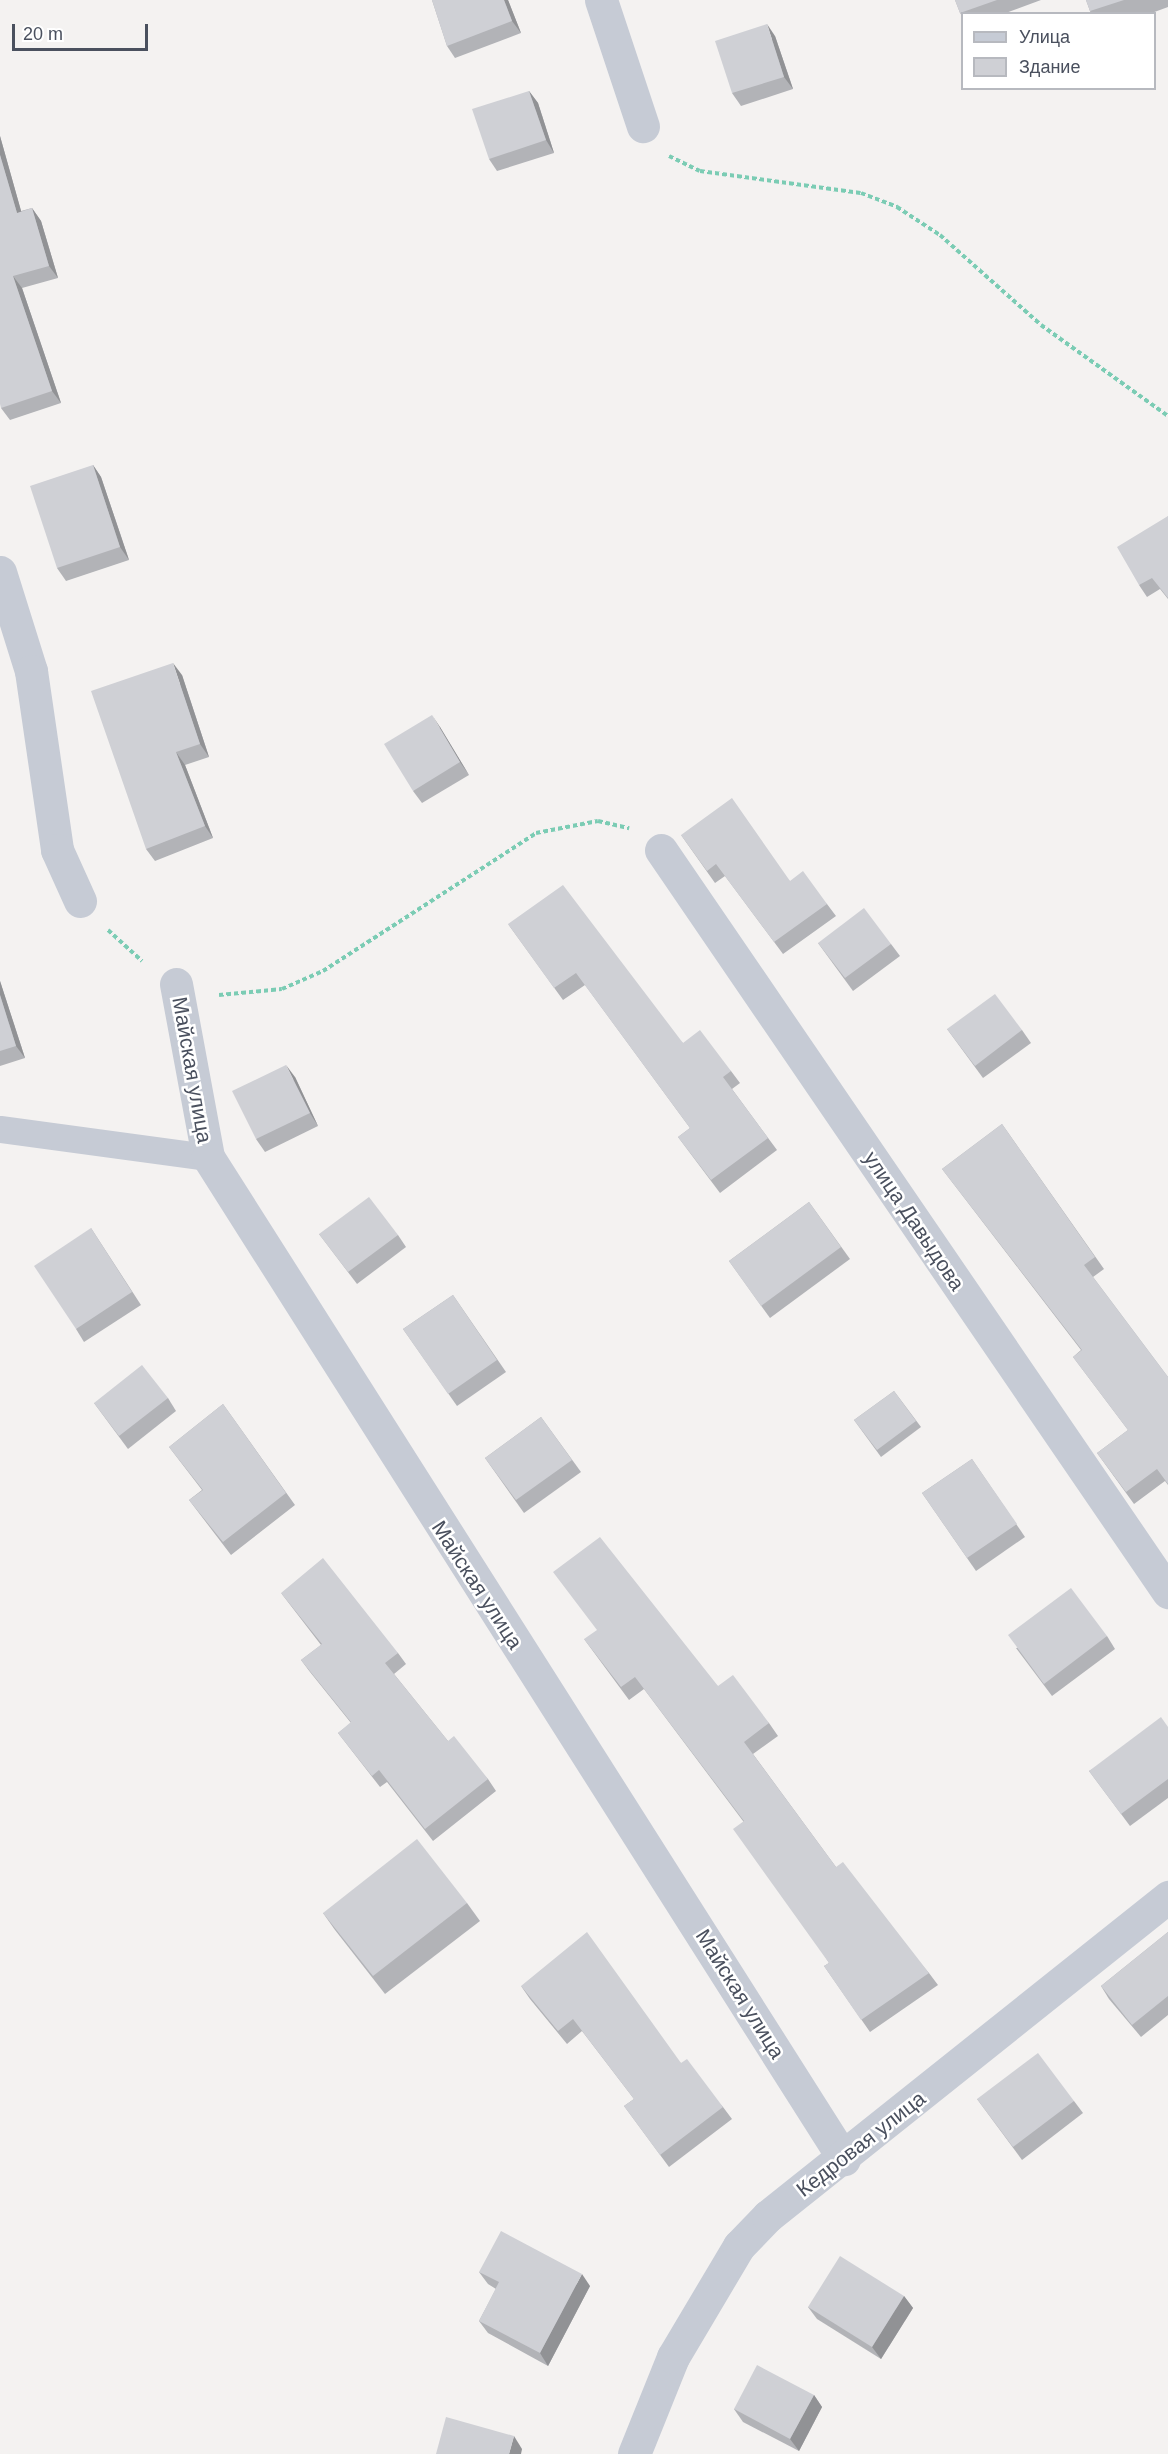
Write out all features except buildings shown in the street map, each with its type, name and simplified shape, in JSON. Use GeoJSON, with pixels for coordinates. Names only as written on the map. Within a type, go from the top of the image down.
{"type":"FeatureCollection","features":[{"type":"Feature","properties":{"kind":"street"},"geometry":{"type":"LineString","coordinates":[[601,0],[643,126]]}},
{"type":"Feature","properties":{"kind":"street"},"geometry":{"type":"LineString","coordinates":[[0,572],[31,671],[57,850],[80,901]]}},
{"type":"Feature","properties":{"kind":"street","name":"улица Давыдова"},"geometry":{"type":"LineString","coordinates":[[661,850],[1168,1592]]}},
{"type":"Feature","properties":{"kind":"street","name":"Майская улица"},"geometry":{"type":"LineString","coordinates":[[176,984],[208,1156],[844,2159]]}},
{"type":"Feature","properties":{"kind":"street","name":"Кедровая улица"},"geometry":{"type":"LineString","coordinates":[[634,2454],[673,2357],[738,2246],[768,2216],[844,2159],[1168,1897]]}},
{"type":"Feature","properties":{"kind":"lane"},"geometry":{"type":"LineString","coordinates":[[0,1129],[208,1156]]}},
{"type":"Feature","properties":{"kind":"path"},"geometry":{"type":"LineString","coordinates":[[643,126],[669,157],[700,171],[861,193],[897,207],[940,235],[1041,325],[1168,416]]}},
{"type":"Feature","properties":{"kind":"path"},"geometry":{"type":"LineString","coordinates":[[80,901],[146,964],[176,984],[208,995],[282,989],[323,971],[536,833],[566,823],[598,821],[629,829],[661,850]]}}]}
